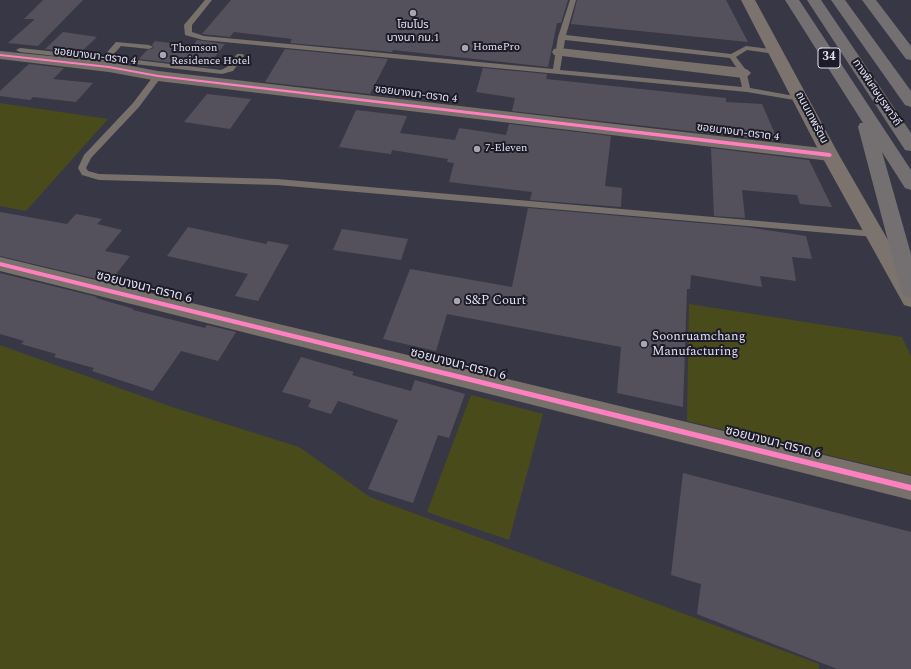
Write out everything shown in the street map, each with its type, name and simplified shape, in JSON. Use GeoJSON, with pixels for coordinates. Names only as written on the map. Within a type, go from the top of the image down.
{"type":"FeatureCollection","features":[{"type":"Feature","properties":{"kind":"highway","name":"34"},"geometry":{"type":"LineString","coordinates":[[792,0],[911,184]]}},
{"type":"Feature","properties":{"kind":"highway","name":"ทางพิเศษบูรพาวิถี"},"geometry":{"type":"LineString","coordinates":[[814,0],[911,146]]}},
{"type":"Feature","properties":{"kind":"highway","name":"ทางพิเศษบูรพาวิถี"},"geometry":{"type":"LineString","coordinates":[[838,0],[911,102]]}},
{"type":"Feature","properties":{"kind":"highway"},"geometry":{"type":"LineString","coordinates":[[869,0],[911,56]]}},
{"type":"Feature","properties":{"kind":"highway"},"geometry":{"type":"LineString","coordinates":[[861,107],[911,290]]}},
{"type":"Feature","properties":{"kind":"main road","name":"ถนนเทพรัตน"},"geometry":{"type":"LineString","coordinates":[[748,0],[830,155],[911,299]]}},
{"type":"Feature","properties":{"kind":"street"},"geometry":{"type":"LineString","coordinates":[[559,52],[743,73]]}},
{"type":"Feature","properties":{"kind":"street","name":"ซอยบางนา-ตราด 4"},"geometry":{"type":"LineString","coordinates":[[0,55],[110,62],[158,76],[830,155]]}},
{"type":"Feature","properties":{"kind":"street","name":"ซอยบางนา-ตราด 6"},"geometry":{"type":"LineString","coordinates":[[0,264],[911,488]]}},
{"type":"Feature","properties":{"kind":"lane"},"geometry":{"type":"LineString","coordinates":[[209,0],[188,25],[188,33],[203,38],[747,90],[800,99]]}},
{"type":"Feature","properties":{"kind":"lane"},"geometry":{"type":"LineString","coordinates":[[556,71],[562,36],[573,0]]}},
{"type":"Feature","properties":{"kind":"lane"},"geometry":{"type":"LineString","coordinates":[[562,36],[732,56],[746,48],[775,52]]}},
{"type":"Feature","properties":{"kind":"lane"},"geometry":{"type":"LineString","coordinates":[[110,62],[119,44],[149,47],[140,57]]}},
{"type":"Feature","properties":{"kind":"lane"},"geometry":{"type":"LineString","coordinates":[[20,50],[110,62],[140,57],[222,72],[230,69],[240,56]]}},
{"type":"Feature","properties":{"kind":"lane"},"geometry":{"type":"LineString","coordinates":[[732,56],[743,73],[747,90]]}},
{"type":"Feature","properties":{"kind":"lane"},"geometry":{"type":"LineString","coordinates":[[158,76],[136,105],[87,157],[82,168],[85,173],[99,177],[277,182],[874,234]]}},
{"type":"Feature","properties":{"kind":"shaded area"},"geometry":{"type":"Polygon","coordinates":[[[0,103],[108,119],[26,211],[0,206],[0,103]]]}},
{"type":"Feature","properties":{"kind":"shaded area"},"geometry":{"type":"Polygon","coordinates":[[[689,304],[902,337],[911,356],[911,475],[687,421],[689,304]]]}},
{"type":"Feature","properties":{"kind":"shaded area"},"geometry":{"type":"Polygon","coordinates":[[[0,345],[172,407],[299,447],[370,497],[819,664],[819,669],[0,669],[0,345]]]}},
{"type":"Feature","properties":{"kind":"shaded area"},"geometry":{"type":"Polygon","coordinates":[[[471,395],[543,414],[509,540],[427,512],[471,395]]]}},
{"type":"Feature","properties":{"kind":"building"},"geometry":{"type":"Polygon","coordinates":[[[43,0],[83,0],[38,46],[8,43],[35,19],[24,19],[43,0]]]}},
{"type":"Feature","properties":{"kind":"building","name":"HomePro"},"geometry":{"type":"Polygon","coordinates":[[[231,0],[568,0],[561,23],[557,23],[548,67],[393,50],[392,52],[290,43],[292,39],[234,32],[230,37],[202,34],[231,0]]]}},
{"type":"Feature","properties":{"kind":"building"},"geometry":{"type":"Polygon","coordinates":[[[577,0],[726,0],[748,42],[571,24],[577,0]]]}},
{"type":"Feature","properties":{"kind":"building"},"geometry":{"type":"Polygon","coordinates":[[[63,32],[97,37],[80,53],[45,49],[63,32]]]}},
{"type":"Feature","properties":{"kind":"building"},"geometry":{"type":"Polygon","coordinates":[[[197,40],[225,44],[207,67],[139,59],[147,50],[154,48],[152,45],[155,41],[193,46],[197,40]]]}},
{"type":"Feature","properties":{"kind":"building"},"geometry":{"type":"Polygon","coordinates":[[[285,49],[388,59],[370,94],[265,82],[285,49]]]}},
{"type":"Feature","properties":{"kind":"building"},"geometry":{"type":"Polygon","coordinates":[[[29,64],[64,68],[53,79],[93,83],[76,102],[33,97],[30,100],[0,96],[0,91],[29,64]]]}},
{"type":"Feature","properties":{"kind":"building"},"geometry":{"type":"Polygon","coordinates":[[[483,68],[547,74],[546,79],[726,98],[726,102],[762,104],[778,141],[512,111],[515,98],[476,92],[483,68]]]}},
{"type":"Feature","properties":{"kind":"building"},"geometry":{"type":"Polygon","coordinates":[[[207,94],[251,99],[230,129],[184,122],[207,94]]]}},
{"type":"Feature","properties":{"kind":"building"},"geometry":{"type":"Polygon","coordinates":[[[356,110],[407,116],[400,133],[455,140],[459,128],[506,135],[509,124],[611,136],[605,186],[622,188],[621,207],[530,200],[532,192],[449,182],[454,163],[447,162],[448,159],[392,150],[391,154],[339,147],[356,110]]]}},
{"type":"Feature","properties":{"kind":"building"},"geometry":{"type":"Polygon","coordinates":[[[711,148],[809,160],[832,207],[800,204],[797,195],[742,190],[745,218],[714,216],[711,148]]]}},
{"type":"Feature","properties":{"kind":"building"},"geometry":{"type":"Polygon","coordinates":[[[528,208],[746,227],[806,236],[812,259],[792,257],[796,281],[760,276],[762,287],[691,275],[690,289],[687,289],[683,407],[617,393],[621,347],[447,314],[436,351],[383,339],[410,269],[512,287],[528,208]]]}},
{"type":"Feature","properties":{"kind":"building"},"geometry":{"type":"Polygon","coordinates":[[[0,212],[67,224],[76,214],[102,219],[97,224],[122,230],[105,251],[130,256],[110,282],[0,256],[0,212]]]}},
{"type":"Feature","properties":{"kind":"building"},"geometry":{"type":"Polygon","coordinates":[[[188,227],[266,244],[268,241],[289,245],[258,301],[235,296],[248,274],[167,256],[188,227]]]}},
{"type":"Feature","properties":{"kind":"building"},"geometry":{"type":"Polygon","coordinates":[[[342,229],[408,239],[401,260],[333,250],[342,229]]]}},
{"type":"Feature","properties":{"kind":"building"},"geometry":{"type":"Polygon","coordinates":[[[0,273],[97,297],[96,298],[134,309],[133,310],[205,328],[207,325],[236,332],[218,361],[181,351],[153,391],[92,371],[94,368],[54,357],[56,354],[21,344],[24,341],[0,334],[0,273]]]}},
{"type":"Feature","properties":{"kind":"building"},"geometry":{"type":"Polygon","coordinates":[[[301,357],[354,372],[352,375],[411,391],[415,380],[465,394],[449,438],[438,435],[413,503],[368,489],[398,420],[338,401],[331,414],[308,407],[311,400],[282,392],[301,357]]]}},
{"type":"Feature","properties":{"kind":"building"},"geometry":{"type":"Polygon","coordinates":[[[683,473],[911,532],[911,669],[837,669],[697,614],[701,584],[671,575],[683,473]]]}},
{"type":"Feature","properties":{"kind":"cycle path"},"geometry":{"type":"LineString","coordinates":[[0,55],[109,67],[158,76],[830,155]]}},
{"type":"Feature","properties":{"kind":"cycle path"},"geometry":{"type":"LineString","coordinates":[[0,264],[911,488]]}},
{"type":"Feature","properties":{"kind":"place","name":"โฮมโปร บางนา กม.1"},"geometry":{"type":"Point","coordinates":[413,13]}},
{"type":"Feature","properties":{"kind":"place","name":"HomePro"},"geometry":{"type":"Point","coordinates":[465,48]}},
{"type":"Feature","properties":{"kind":"place","name":"Thomson Residence Hotel"},"geometry":{"type":"Point","coordinates":[163,55]}},
{"type":"Feature","properties":{"kind":"place","name":"7-Eleven"},"geometry":{"type":"Point","coordinates":[477,149]}},
{"type":"Feature","properties":{"kind":"place","name":"S&P Court"},"geometry":{"type":"Point","coordinates":[457,301]}},
{"type":"Feature","properties":{"kind":"place","name":"Soonruamchang Manufacturing"},"geometry":{"type":"Point","coordinates":[644,344]}}]}
